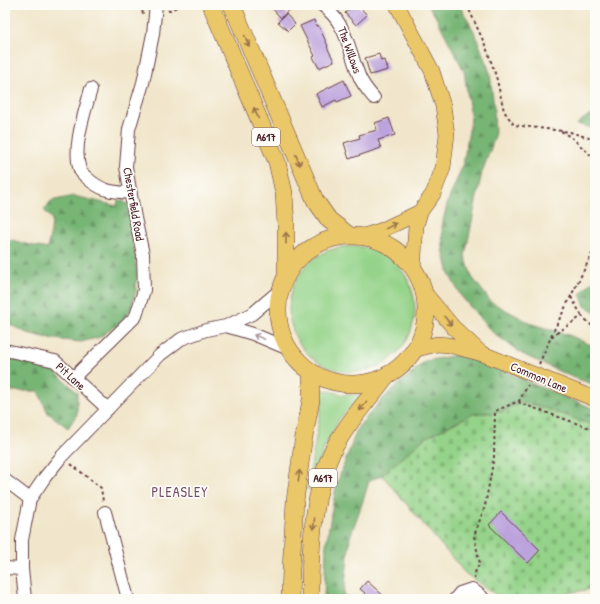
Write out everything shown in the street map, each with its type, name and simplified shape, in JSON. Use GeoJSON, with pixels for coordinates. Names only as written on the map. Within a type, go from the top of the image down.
{"type":"FeatureCollection","features":[{"type":"Feature","properties":{"kind":"highway","name":"A617"},"geometry":{"type":"LineString","coordinates":[[211,5],[277,162],[284,193],[286,225],[283,283]]}},
{"type":"Feature","properties":{"kind":"highway","name":"A617"},"geometry":{"type":"LineString","coordinates":[[232,5],[314,200],[329,220],[356,237]]}},
{"type":"Feature","properties":{"kind":"highway"},"geometry":{"type":"LineString","coordinates":[[356,237],[374,239],[396,250],[414,269],[420,280],[426,316],[421,336],[408,358],[394,371],[387,375],[377,380],[352,384],[335,382],[311,372],[298,361],[284,339],[278,316],[283,283],[296,261],[320,243],[332,239],[356,237]]}},
{"type":"Feature","properties":{"kind":"highway","name":"A617"},"geometry":{"type":"LineString","coordinates":[[290,599],[295,501],[303,442],[311,400],[311,372]]}},
{"type":"Feature","properties":{"kind":"highway","name":"A617"},"geometry":{"type":"LineString","coordinates":[[310,599],[310,575],[314,521],[319,489],[332,453],[346,429],[387,375]]}},
{"type":"Feature","properties":{"kind":"main road"},"geometry":{"type":"LineString","coordinates":[[398,5],[432,71],[443,106],[447,134],[443,168],[433,194],[420,212],[416,226],[414,269]]}},
{"type":"Feature","properties":{"kind":"main road"},"geometry":{"type":"LineString","coordinates":[[356,237],[380,231],[420,212]]}},
{"type":"Feature","properties":{"kind":"main road"},"geometry":{"type":"LineString","coordinates":[[423,291],[453,327],[482,354]]}},
{"type":"Feature","properties":{"kind":"main road"},"geometry":{"type":"LineString","coordinates":[[413,350],[437,344],[482,354]]}},
{"type":"Feature","properties":{"kind":"main road","name":"Common Lane"},"geometry":{"type":"LineString","coordinates":[[482,354],[595,399]]}},
{"type":"Feature","properties":{"kind":"street","name":"Chesterfield Road"},"geometry":{"type":"LineString","coordinates":[[73,378],[136,316],[144,290],[143,254],[126,167],[130,129],[143,83],[153,34],[156,5]]}},
{"type":"Feature","properties":{"kind":"street","name":"The Willows"},"geometry":{"type":"LineString","coordinates":[[322,5],[334,14],[341,25],[360,80],[374,98]]}},
{"type":"Feature","properties":{"kind":"street"},"geometry":{"type":"LineString","coordinates":[[91,89],[77,154],[81,172],[96,186],[115,192],[131,193]]}},
{"type":"Feature","properties":{"kind":"street"},"geometry":{"type":"LineString","coordinates":[[25,599],[22,569],[22,540],[30,499],[44,477],[62,456],[160,355],[181,338],[206,330],[226,326],[252,314],[283,283]]}},
{"type":"Feature","properties":{"kind":"street"},"geometry":{"type":"LineString","coordinates":[[226,326],[253,334],[291,350]]}},
{"type":"Feature","properties":{"kind":"street","name":"Pit Lane"},"geometry":{"type":"LineString","coordinates":[[5,350],[55,361],[108,409]]}},
{"type":"Feature","properties":{"kind":"street"},"geometry":{"type":"LineString","coordinates":[[5,480],[30,499]]}},
{"type":"Feature","properties":{"kind":"street"},"geometry":{"type":"LineString","coordinates":[[105,512],[128,599]]}},
{"type":"Feature","properties":{"kind":"street"},"geometry":{"type":"LineString","coordinates":[[5,568],[22,569]]}},
{"type":"Feature","properties":{"kind":"street"},"geometry":{"type":"LineString","coordinates":[[455,599],[460,592],[472,589],[483,599]]}},
{"type":"Feature","properties":{"kind":"path"},"geometry":{"type":"LineString","coordinates":[[467,5],[486,47],[496,76],[504,111],[514,125],[570,132],[595,140]]}},
{"type":"Feature","properties":{"kind":"path"},"geometry":{"type":"LineString","coordinates":[[560,131],[572,138],[595,160]]}},
{"type":"Feature","properties":{"kind":"path"},"geometry":{"type":"LineString","coordinates":[[476,569],[480,564],[474,536],[485,506],[494,457],[495,411],[519,401],[534,375],[595,248]]}},
{"type":"Feature","properties":{"kind":"path"},"geometry":{"type":"LineString","coordinates":[[571,297],[582,316],[595,329]]}},
{"type":"Feature","properties":{"kind":"path"},"geometry":{"type":"LineString","coordinates":[[551,337],[582,316]]}},
{"type":"Feature","properties":{"kind":"path"},"geometry":{"type":"LineString","coordinates":[[519,401],[520,403],[595,430]]}},
{"type":"Feature","properties":{"kind":"path"},"geometry":{"type":"LineString","coordinates":[[62,456],[101,488],[105,512]]}},
{"type":"Feature","properties":{"kind":"green space"},"geometry":{"type":"Polygon","coordinates":[[[428,5],[459,5],[474,31],[490,73],[494,108],[495,137],[482,172],[465,256],[472,277],[491,302],[532,324],[569,335],[595,347],[595,385],[572,377],[522,354],[491,331],[461,296],[449,274],[443,249],[442,225],[448,201],[463,165],[471,119],[464,71],[436,17],[428,5]]]}},
{"type":"Feature","properties":{"kind":"green space"},"geometry":{"type":"Polygon","coordinates":[[[588,116],[595,116],[595,129],[577,124],[588,116]]]}},
{"type":"Feature","properties":{"kind":"green space"},"geometry":{"type":"Polygon","coordinates":[[[74,196],[117,206],[118,200],[125,202],[128,205],[137,272],[136,291],[130,311],[119,324],[100,337],[81,342],[53,339],[27,333],[5,322],[5,238],[47,249],[52,219],[44,210],[51,201],[74,196]]]}},
{"type":"Feature","properties":{"kind":"green space"},"geometry":{"type":"Polygon","coordinates":[[[358,246],[382,253],[397,264],[408,279],[414,297],[414,321],[408,339],[397,354],[382,365],[364,371],[346,372],[322,365],[307,354],[296,339],[290,321],[289,303],[296,279],[307,264],[322,253],[340,247],[358,246]]]}},
{"type":"Feature","properties":{"kind":"green space"},"geometry":{"type":"Polygon","coordinates":[[[595,279],[595,312],[585,306],[580,294],[595,279]]]}},
{"type":"Feature","properties":{"kind":"green space"},"geometry":{"type":"Polygon","coordinates":[[[5,355],[54,371],[77,392],[77,414],[68,428],[48,413],[38,391],[5,391],[5,355]]]}},
{"type":"Feature","properties":{"kind":"green space"},"geometry":{"type":"Polygon","coordinates":[[[457,355],[502,370],[537,386],[595,409],[595,426],[532,404],[517,403],[503,412],[473,414],[425,438],[382,475],[369,481],[350,537],[344,599],[324,599],[326,545],[336,486],[358,427],[385,396],[425,361],[457,355]]]}},
{"type":"Feature","properties":{"kind":"green space"},"geometry":{"type":"Polygon","coordinates":[[[322,389],[344,395],[364,394],[339,419],[324,448],[311,489],[307,489],[321,409],[322,389]]]}},
{"type":"Feature","properties":{"kind":"green space"},"geometry":{"type":"Polygon","coordinates":[[[517,403],[532,404],[595,426],[595,588],[563,594],[548,599],[509,599],[499,597],[465,573],[382,475],[425,438],[473,414],[503,412],[517,403]]]}},
{"type":"Feature","properties":{"kind":"building"},"geometry":{"type":"Polygon","coordinates":[[[269,5],[295,5],[281,18],[269,5]]]}},
{"type":"Feature","properties":{"kind":"building"},"geometry":{"type":"Polygon","coordinates":[[[354,5],[358,5],[367,15],[356,25],[345,13],[354,5]]]}},
{"type":"Feature","properties":{"kind":"building"},"geometry":{"type":"Polygon","coordinates":[[[286,14],[295,24],[288,31],[278,22],[286,14]]]}},
{"type":"Feature","properties":{"kind":"building"},"geometry":{"type":"Polygon","coordinates":[[[314,20],[316,26],[318,25],[334,61],[319,68],[313,57],[315,56],[300,26],[314,20]]]}},
{"type":"Feature","properties":{"kind":"building"},"geometry":{"type":"Polygon","coordinates":[[[379,54],[381,61],[385,60],[388,70],[370,75],[365,58],[379,54]]]}},
{"type":"Feature","properties":{"kind":"building"},"geometry":{"type":"Polygon","coordinates":[[[344,80],[351,96],[337,102],[336,100],[322,107],[316,94],[344,80]]]}},
{"type":"Feature","properties":{"kind":"building"},"geometry":{"type":"Polygon","coordinates":[[[389,118],[395,135],[378,140],[381,148],[349,159],[344,143],[360,138],[359,135],[377,130],[375,123],[389,118]]]}},
{"type":"Feature","properties":{"kind":"building"},"geometry":{"type":"Polygon","coordinates":[[[501,512],[540,550],[528,563],[489,525],[501,512]]]}},
{"type":"Feature","properties":{"kind":"building"},"geometry":{"type":"Polygon","coordinates":[[[367,581],[387,599],[360,599],[365,593],[360,589],[367,581]]]}},
{"type":"Feature","properties":{"kind":"district","name":"PLEASLEY"},"geometry":{"type":"Point","coordinates":[180,491]}}]}
